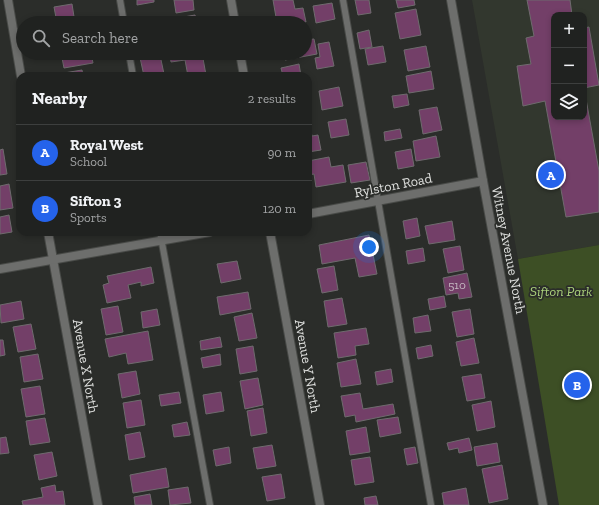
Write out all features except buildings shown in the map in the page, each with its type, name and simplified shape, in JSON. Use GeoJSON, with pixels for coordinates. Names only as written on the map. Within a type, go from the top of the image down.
{"type":"FeatureCollection","features":[{"type":"Feature","properties":{"kind":"street"},"geometry":{"type":"LineString","coordinates":[[8,0],[16,47]]}},
{"type":"Feature","properties":{"kind":"street"},"geometry":{"type":"LineString","coordinates":[[231,0],[234,16]]}},
{"type":"Feature","properties":{"kind":"street","name":"Witney Avenue North"},"geometry":{"type":"LineString","coordinates":[[451,0],[543,505]]}},
{"type":"Feature","properties":{"kind":"street"},"geometry":{"type":"LineString","coordinates":[[18,60],[20,72]]}},
{"type":"Feature","properties":{"kind":"street"},"geometry":{"type":"LineString","coordinates":[[241,60],[243,72]]}},
{"type":"Feature","properties":{"kind":"street","name":"Rylston Road"},"geometry":{"type":"LineString","coordinates":[[312,213],[483,181]]}},
{"type":"Feature","properties":{"kind":"street","name":"Avenue X North"},"geometry":{"type":"LineString","coordinates":[[49,236],[98,505]]}},
{"type":"Feature","properties":{"kind":"street"},"geometry":{"type":"LineString","coordinates":[[0,269],[53,260],[161,236]]}},
{"type":"Feature","properties":{"kind":"street","name":"Avenue Y North"},"geometry":{"type":"LineString","coordinates":[[271,236],[320,505]]}},
{"type":"Feature","properties":{"kind":"lane"},"geometry":{"type":"LineString","coordinates":[[120,0],[123,16]]}},
{"type":"Feature","properties":{"kind":"lane"},"geometry":{"type":"LineString","coordinates":[[343,0],[431,505]]}},
{"type":"Feature","properties":{"kind":"lane"},"geometry":{"type":"LineString","coordinates":[[130,60],[132,72]]}},
{"type":"Feature","properties":{"kind":"lane"},"geometry":{"type":"LineString","coordinates":[[161,236],[210,505]]}},
{"type":"Feature","properties":{"kind":"shaded area"},"geometry":{"type":"Polygon","coordinates":[[[472,0],[599,0],[599,245],[518,259],[472,0]]]}},
{"type":"Feature","properties":{"kind":"green space","name":"Sifton Park"},"geometry":{"type":"Polygon","coordinates":[[[599,245],[599,505],[559,505],[518,259],[599,245]]]}},
{"type":"Feature","properties":{"kind":"place","name":"Royal West"},"geometry":{"type":"Point","coordinates":[551,175]}},
{"type":"Feature","properties":{"kind":"place","name":"Sifton 3"},"geometry":{"type":"Point","coordinates":[577,385]}}]}
